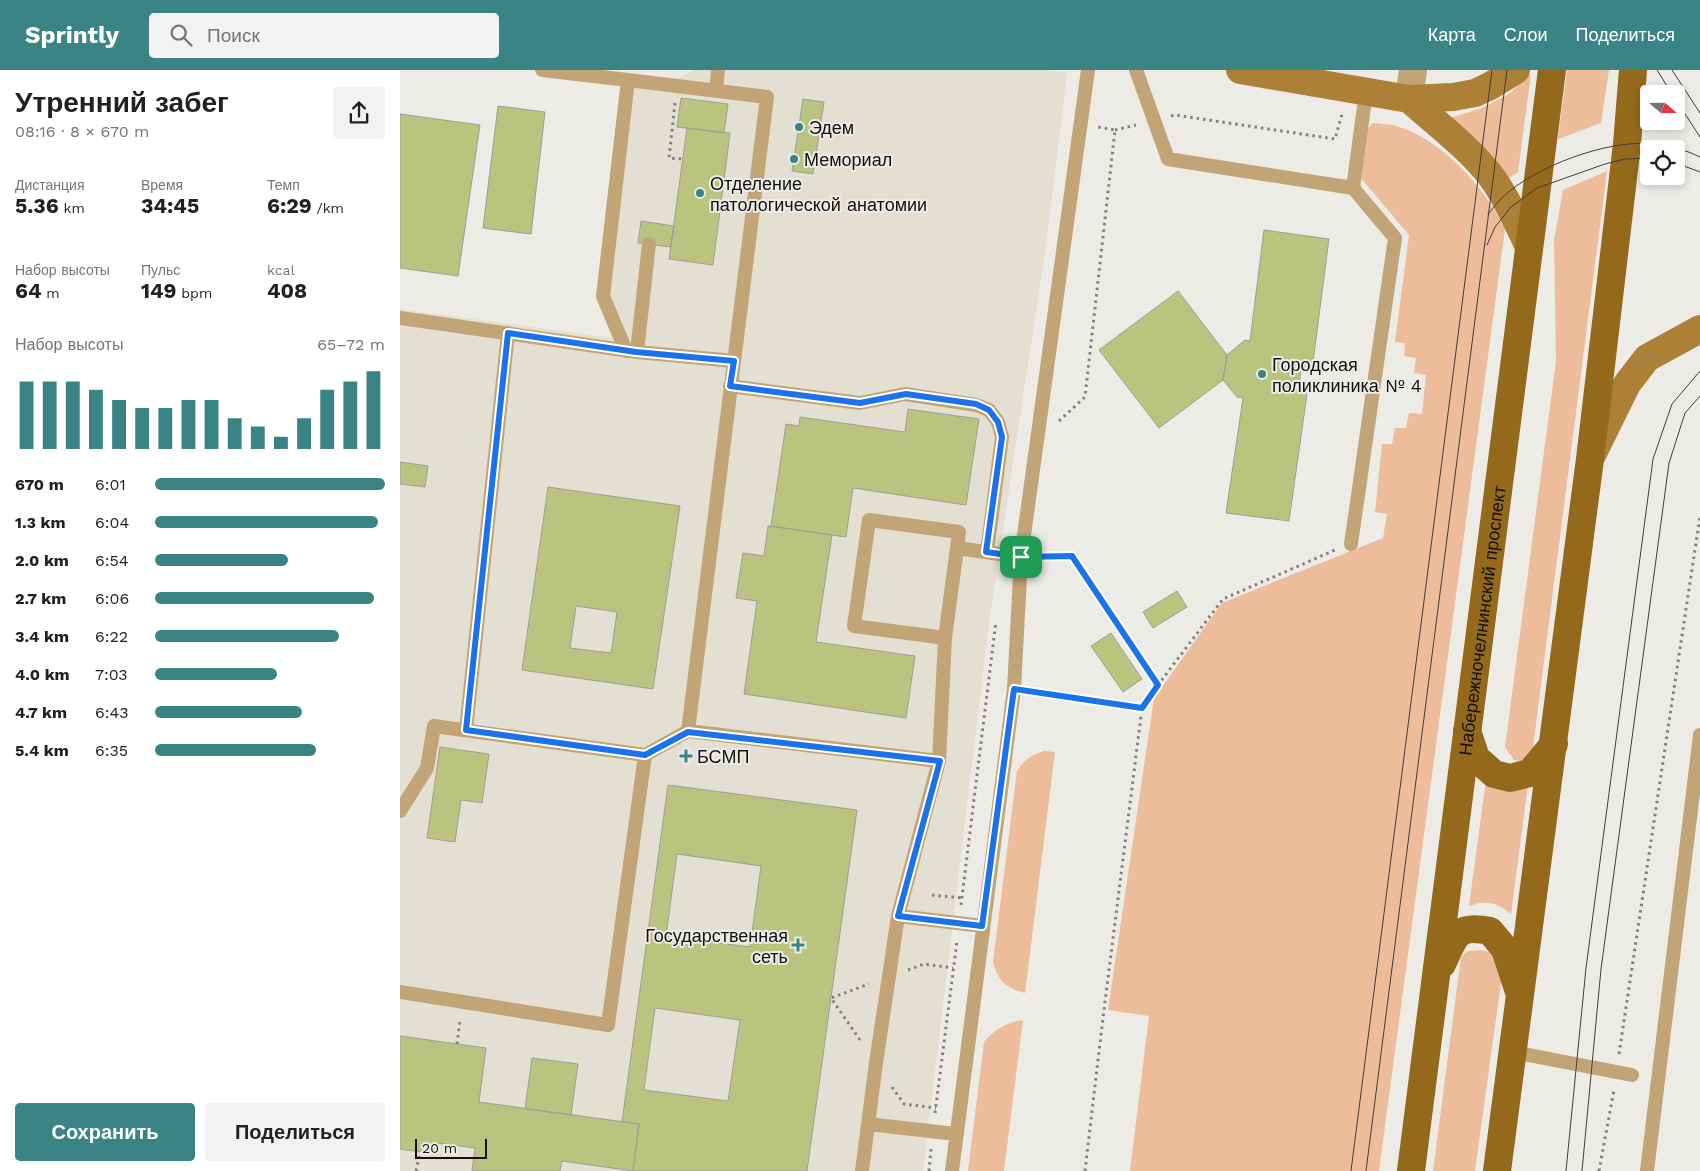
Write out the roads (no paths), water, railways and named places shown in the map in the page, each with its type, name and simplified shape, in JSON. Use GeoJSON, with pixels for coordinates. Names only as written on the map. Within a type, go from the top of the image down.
{"type":"FeatureCollection","features":[{"type":"Feature","properties":{"kind":"main road","name":"Набережночелнинский проспект"},"geometry":{"type":"LineString","coordinates":[[1411,1171],[1552,70]]}},
{"type":"Feature","properties":{"kind":"main road"},"geometry":{"type":"LineString","coordinates":[[1498,1171],[1590,459],[1627,144],[1633,70]]}},
{"type":"Feature","properties":{"kind":"main road"},"geometry":{"type":"LineString","coordinates":[[1467,730],[1476,758],[1494,774],[1510,778],[1530,773],[1554,744]]}},
{"type":"Feature","properties":{"kind":"main road"},"geometry":{"type":"LineString","coordinates":[[1436,978],[1454,936],[1472,927],[1490,931],[1505,949],[1520,995]]}},
{"type":"Feature","properties":{"kind":"street"},"geometry":{"type":"LineString","coordinates":[[1240,70],[1365,100],[1453,97],[1475,93],[1516,70]]}},
{"type":"Feature","properties":{"kind":"street"},"geometry":{"type":"LineString","coordinates":[[1409,99],[1413,70]]}},
{"type":"Feature","properties":{"kind":"street"},"geometry":{"type":"LineString","coordinates":[[1409,99],[1480,164],[1493,180],[1511,207],[1529,247]]}},
{"type":"Feature","properties":{"kind":"street"},"geometry":{"type":"LineString","coordinates":[[1590,459],[1627,384],[1647,358],[1700,329]]}},
{"type":"Feature","properties":{"kind":"lane"},"geometry":{"type":"LineString","coordinates":[[542,70],[767,97],[688,732]]}},
{"type":"Feature","properties":{"kind":"lane"},"geometry":{"type":"LineString","coordinates":[[716,90],[718,70]]}},
{"type":"Feature","properties":{"kind":"lane"},"geometry":{"type":"LineString","coordinates":[[952,1171],[982,926],[1014,689],[1021,557],[1088,70]]}},
{"type":"Feature","properties":{"kind":"lane"},"geometry":{"type":"LineString","coordinates":[[1136,70],[1168,158],[1353,188],[1395,238],[1351,544]]}},
{"type":"Feature","properties":{"kind":"lane"},"geometry":{"type":"LineString","coordinates":[[628,80],[603,296],[631,351]]}},
{"type":"Feature","properties":{"kind":"lane"},"geometry":{"type":"LineString","coordinates":[[1353,188],[1365,100]]}},
{"type":"Feature","properties":{"kind":"lane"},"geometry":{"type":"LineString","coordinates":[[631,351],[649,244]]}},
{"type":"Feature","properties":{"kind":"lane"},"geometry":{"type":"LineString","coordinates":[[400,318],[631,351],[734,361]]}},
{"type":"Feature","properties":{"kind":"lane"},"geometry":{"type":"LineString","coordinates":[[466,730],[508,333]]}},
{"type":"Feature","properties":{"kind":"lane"},"geometry":{"type":"LineString","coordinates":[[730,386],[860,403],[906,394],[976,404],[989,410],[998,422],[1002,437],[986,552]]}},
{"type":"Feature","properties":{"kind":"lane"},"geometry":{"type":"LineString","coordinates":[[862,1171],[898,916],[940,761],[945,638],[959,532],[869,520],[854,626],[945,638]]}},
{"type":"Feature","properties":{"kind":"lane"},"geometry":{"type":"LineString","coordinates":[[957,548],[1021,557]]}},
{"type":"Feature","properties":{"kind":"lane"},"geometry":{"type":"LineString","coordinates":[[400,811],[427,768],[434,726],[645,755],[688,732],[940,761]]}},
{"type":"Feature","properties":{"kind":"lane"},"geometry":{"type":"LineString","coordinates":[[1647,1171],[1700,735]]}},
{"type":"Feature","properties":{"kind":"lane"},"geometry":{"type":"LineString","coordinates":[[400,992],[608,1025],[645,755]]}},
{"type":"Feature","properties":{"kind":"lane"},"geometry":{"type":"LineString","coordinates":[[898,916],[982,926]]}},
{"type":"Feature","properties":{"kind":"lane"},"geometry":{"type":"LineString","coordinates":[[1514,1052],[1632,1075]]}},
{"type":"Feature","properties":{"kind":"lane"},"geometry":{"type":"LineString","coordinates":[[868,1124],[956,1134]]}},
{"type":"Feature","properties":{"kind":"tram line"},"geometry":{"type":"LineString","coordinates":[[1351,1171],[1492,70]]}},
{"type":"Feature","properties":{"kind":"tram line"},"geometry":{"type":"LineString","coordinates":[[1366,1171],[1507,70]]}},
{"type":"Feature","properties":{"kind":"tram line"},"geometry":{"type":"LineString","coordinates":[[1657,70],[1666,85]]}},
{"type":"Feature","properties":{"kind":"tram line"},"geometry":{"type":"LineString","coordinates":[[1672,70],[1700,113]]}},
{"type":"Feature","properties":{"kind":"tram line"},"geometry":{"type":"LineString","coordinates":[[1685,114],[1700,137]]}},
{"type":"Feature","properties":{"kind":"tram line"},"geometry":{"type":"LineString","coordinates":[[1488,214],[1503,197],[1533,175],[1573,157],[1594,151],[1615,146],[1652,144],[1677,148],[1700,157]]}},
{"type":"Feature","properties":{"kind":"tram line"},"geometry":{"type":"LineString","coordinates":[[1487,245],[1495,227],[1511,207],[1537,188],[1605,164],[1625,159],[1640,158]]}},
{"type":"Feature","properties":{"kind":"tram line"},"geometry":{"type":"LineString","coordinates":[[1685,166],[1700,172]]}},
{"type":"Feature","properties":{"kind":"tram line"},"geometry":{"type":"LineString","coordinates":[[1566,1171],[1586,968],[1653,459],[1672,404],[1700,371]]}},
{"type":"Feature","properties":{"kind":"tram line"},"geometry":{"type":"LineString","coordinates":[[1582,1171],[1601,969],[1669,463],[1685,413],[1700,396]]}},
{"type":"Feature","properties":{"kind":"place","name":"Эдем"},"geometry":{"type":"Point","coordinates":[799,127]}},
{"type":"Feature","properties":{"kind":"place","name":"Мемориал"},"geometry":{"type":"Point","coordinates":[794,159]}},
{"type":"Feature","properties":{"kind":"place","name":"Отделение патологической анатомии"},"geometry":{"type":"Point","coordinates":[700,193]}},
{"type":"Feature","properties":{"kind":"place","name":"Городская поликлиника № 4"},"geometry":{"type":"Point","coordinates":[1262,374]}},
{"type":"Feature","properties":{"kind":"place","name":"БСМП"},"geometry":{"type":"Point","coordinates":[686,756]}},
{"type":"Feature","properties":{"kind":"place","name":"Государственная сеть"},"geometry":{"type":"Point","coordinates":[798,945]}}]}
